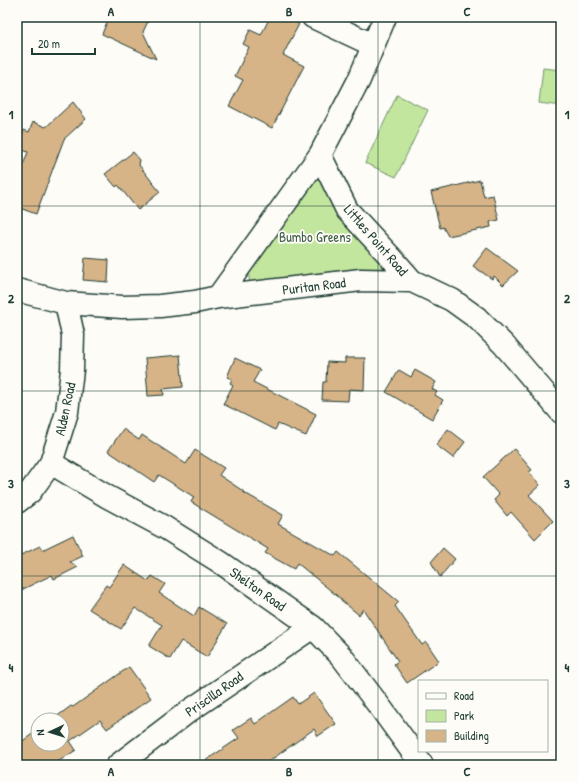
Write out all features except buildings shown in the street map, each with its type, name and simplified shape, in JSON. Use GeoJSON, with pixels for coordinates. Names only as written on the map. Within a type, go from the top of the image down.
{"type":"FeatureCollection","features":[{"type":"Feature","properties":{"kind":"street"},"geometry":{"type":"LineString","coordinates":[[313,17],[373,45]]}},
{"type":"Feature","properties":{"kind":"street"},"geometry":{"type":"LineString","coordinates":[[218,297],[320,155],[359,80],[385,17]]}},
{"type":"Feature","properties":{"kind":"street","name":"Littles Point Road"},"geometry":{"type":"LineString","coordinates":[[320,155],[347,210],[412,281]]}},
{"type":"Feature","properties":{"kind":"street","name":"Puritan Road"},"geometry":{"type":"LineString","coordinates":[[17,290],[66,303],[122,307],[160,306],[195,302],[218,297],[361,280],[412,281],[452,300],[478,318],[504,345],[561,412]]}},
{"type":"Feature","properties":{"kind":"street","name":"Alden Road"},"geometry":{"type":"LineString","coordinates":[[17,502],[30,492],[51,463],[67,412],[72,370],[73,335],[66,303]]}},
{"type":"Feature","properties":{"kind":"street","name":"Shelton Road"},"geometry":{"type":"LineString","coordinates":[[51,463],[108,497],[164,527],[220,562],[313,627],[342,657],[422,765]]}},
{"type":"Feature","properties":{"kind":"street","name":"Priscilla Road"},"geometry":{"type":"LineString","coordinates":[[118,765],[190,710],[313,627]]}},
{"type":"Feature","properties":{"kind":"green space"},"geometry":{"type":"Polygon","coordinates":[[[543,68],[561,70],[561,106],[539,103],[543,68]]]}},
{"type":"Feature","properties":{"kind":"green space"},"geometry":{"type":"Polygon","coordinates":[[[397,95],[428,110],[396,177],[365,163],[397,95]]]}},
{"type":"Feature","properties":{"kind":"green space","name":"Bumbo Greens"},"geometry":{"type":"Polygon","coordinates":[[[316,171],[384,268],[249,284],[250,259],[316,171]]]}}]}
